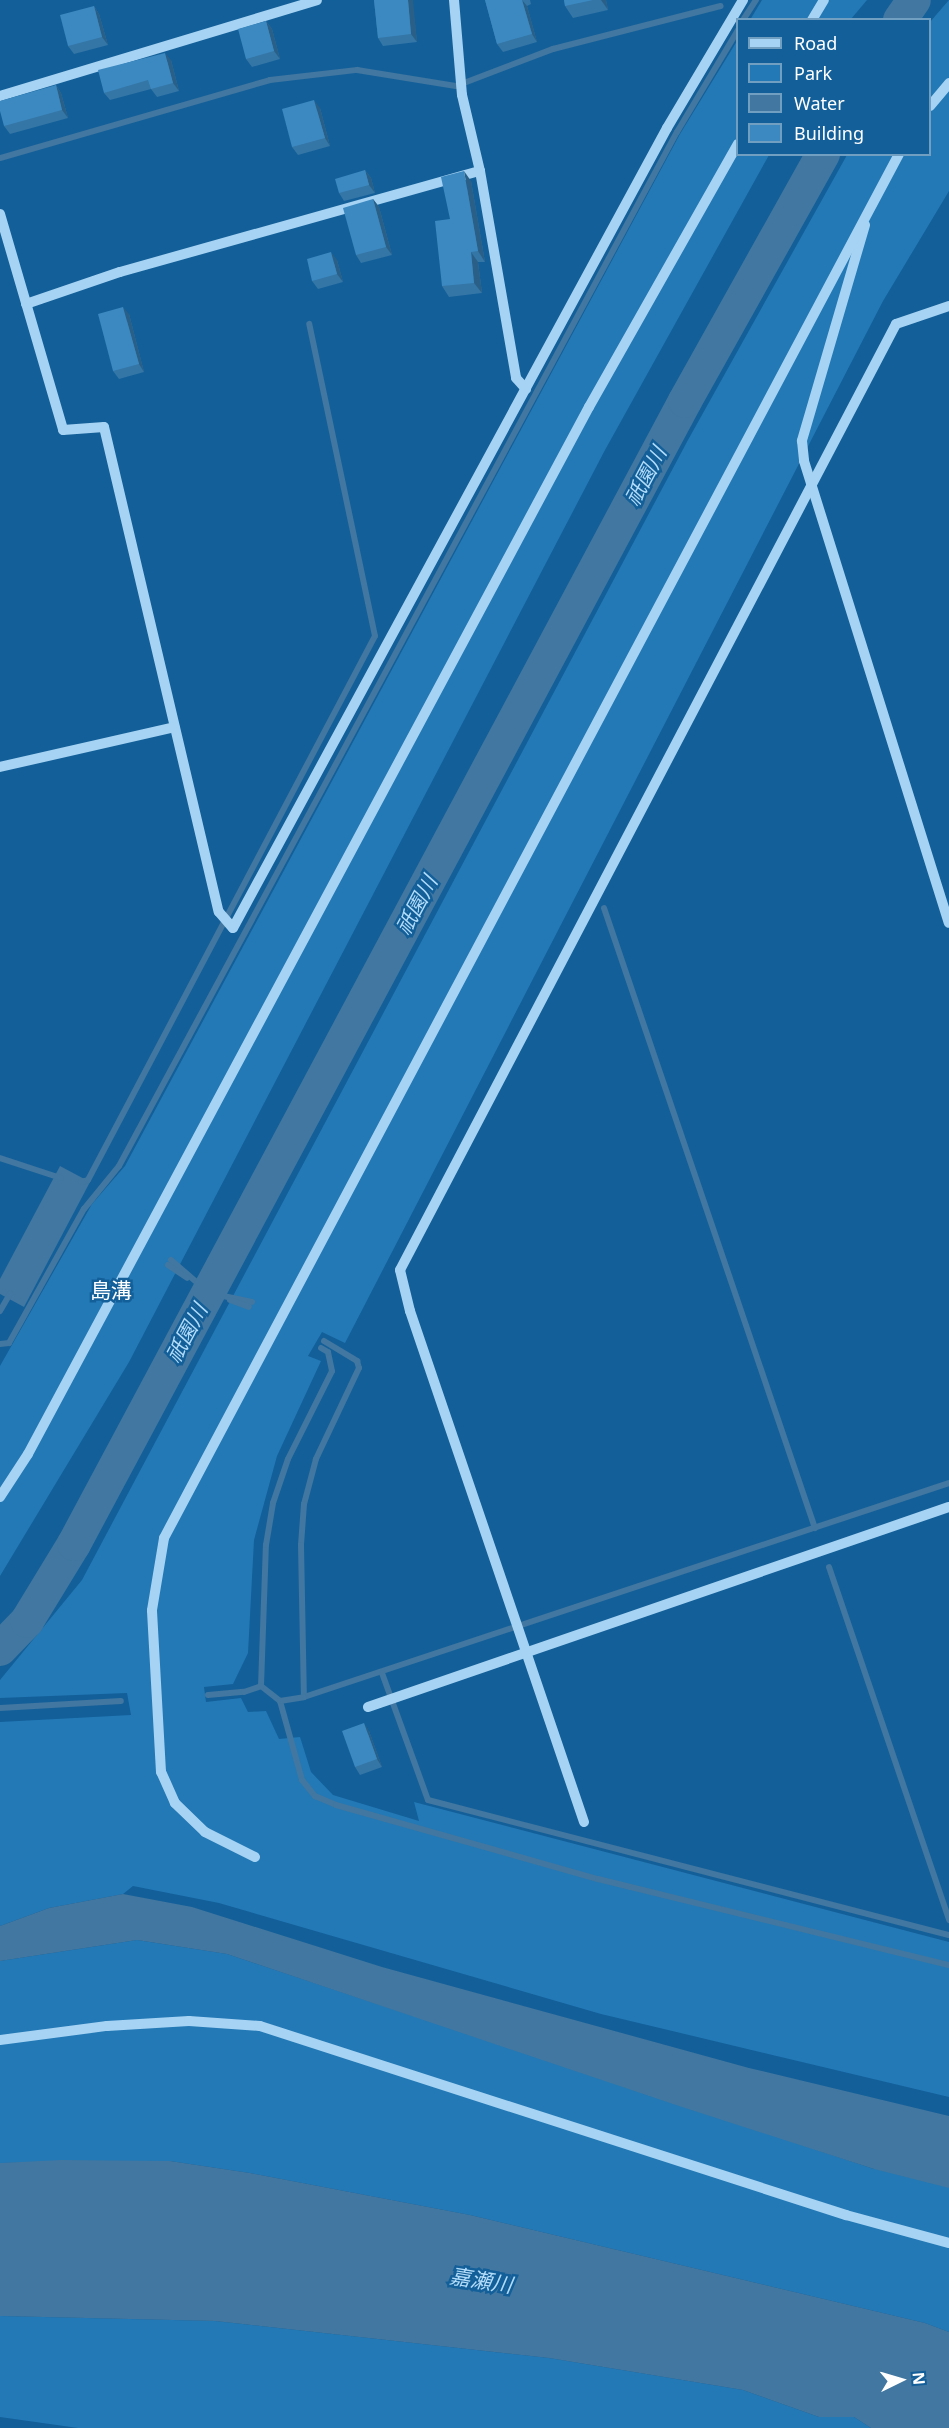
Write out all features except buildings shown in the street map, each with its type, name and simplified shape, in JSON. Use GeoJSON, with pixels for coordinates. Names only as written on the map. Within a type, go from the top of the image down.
{"type":"FeatureCollection","features":[{"type":"Feature","properties":{"kind":"street"},"geometry":{"type":"LineString","coordinates":[[0,96],[317,0]]}},
{"type":"Feature","properties":{"kind":"street"},"geometry":{"type":"LineString","coordinates":[[454,0],[462,95],[480,171],[516,378],[526,389]]}},
{"type":"Feature","properties":{"kind":"street"},"geometry":{"type":"LineString","coordinates":[[0,214],[63,430],[104,427],[219,912],[233,928],[667,129],[743,0]]}},
{"type":"Feature","properties":{"kind":"street"},"geometry":{"type":"LineString","coordinates":[[813,18],[824,0]]}},
{"type":"Feature","properties":{"kind":"street"},"geometry":{"type":"LineString","coordinates":[[931,105],[949,83]]}},
{"type":"Feature","properties":{"kind":"street"},"geometry":{"type":"LineString","coordinates":[[0,1497],[28,1454],[589,407],[736,148]]}},
{"type":"Feature","properties":{"kind":"street"},"geometry":{"type":"LineString","coordinates":[[255,1857],[205,1832],[175,1803],[161,1772],[152,1610],[164,1538],[898,156]]}},
{"type":"Feature","properties":{"kind":"street"},"geometry":{"type":"LineString","coordinates":[[26,304],[120,272],[480,171]]}},
{"type":"Feature","properties":{"kind":"street"},"geometry":{"type":"LineString","coordinates":[[872,201],[802,441],[811,484],[949,923]]}},
{"type":"Feature","properties":{"kind":"street"},"geometry":{"type":"LineString","coordinates":[[584,1822],[410,1311],[400,1269],[896,324],[949,306]]}},
{"type":"Feature","properties":{"kind":"street"},"geometry":{"type":"LineString","coordinates":[[0,767],[174,727]]}},
{"type":"Feature","properties":{"kind":"street"},"geometry":{"type":"LineString","coordinates":[[368,1707],[526,1650],[949,1507]]}},
{"type":"Feature","properties":{"kind":"street"},"geometry":{"type":"LineString","coordinates":[[0,2040],[107,2026],[189,2021],[260,2026],[846,2215],[949,2243]]}},
{"type":"Feature","properties":{"kind":"green space"},"geometry":{"type":"Polygon","coordinates":[[[762,0],[867,0],[852,18],[751,18],[762,0]]]}},
{"type":"Feature","properties":{"kind":"green space"},"geometry":{"type":"Polygon","coordinates":[[[949,0],[949,191],[883,301],[345,1343],[322,1332],[308,1356],[321,1361],[277,1456],[254,1540],[248,1653],[233,1684],[204,1687],[206,1702],[241,1698],[248,1712],[266,1711],[279,1739],[300,1737],[311,1772],[333,1795],[419,1821],[414,1802],[949,1942],[949,2097],[601,2014],[219,1903],[133,1886],[123,1894],[49,1908],[0,1926],[0,1722],[131,1715],[127,1693],[0,1698],[0,1680],[82,1580],[688,440],[846,156],[931,156],[931,21],[949,0]]]}},
{"type":"Feature","properties":{"kind":"green space"},"geometry":{"type":"Polygon","coordinates":[[[736,43],[736,156],[768,156],[605,450],[129,1362],[0,1576],[0,1366],[92,1204],[125,1166],[680,134],[736,43]]]}},
{"type":"Feature","properties":{"kind":"green space"},"geometry":{"type":"Polygon","coordinates":[[[137,1940],[227,1954],[874,2169],[916,2146],[949,2153],[949,2332],[925,2323],[470,2215],[250,2173],[170,2161],[0,2163],[0,1961],[137,1940]]]}},
{"type":"Feature","properties":{"kind":"green space"},"geometry":{"type":"Polygon","coordinates":[[[0,2316],[215,2321],[549,2358],[743,2390],[819,2417],[854,2417],[871,2428],[78,2428],[0,2417],[0,2316]]]}},
{"type":"Feature","properties":{"kind":"water"},"geometry":{"type":"Polygon","coordinates":[[[60,1166],[90,1182],[24,1307],[0,1294],[0,1279],[60,1166]]]}},
{"type":"Feature","properties":{"kind":"water"},"geometry":{"type":"Polygon","coordinates":[[[123,1894],[192,1907],[382,1967],[749,2068],[949,2116],[949,2188],[874,2169],[682,2107],[227,1954],[137,1940],[0,1961],[0,1926],[49,1908],[123,1894]]]}},
{"type":"Feature","properties":{"kind":"water","name":"嘉瀬川"},"geometry":{"type":"Polygon","coordinates":[[[61,2160],[170,2161],[250,2173],[470,2215],[925,2323],[949,2332],[949,2428],[871,2428],[854,2417],[819,2417],[743,2390],[549,2358],[215,2321],[0,2316],[0,2163],[61,2160]]]}},
{"type":"Feature","properties":{"kind":"waterway"},"geometry":{"type":"LineString","coordinates":[[744,18],[756,0]]}},
{"type":"Feature","properties":{"kind":"waterway","name":"祇園川"},"geometry":{"type":"LineString","coordinates":[[901,18],[914,0]]}},
{"type":"Feature","properties":{"kind":"waterway"},"geometry":{"type":"LineString","coordinates":[[0,158],[270,80],[357,70],[456,86],[553,49],[721,6]]}},
{"type":"Feature","properties":{"kind":"waterway"},"geometry":{"type":"LineString","coordinates":[[0,1344],[9,1343],[84,1209],[119,1166],[677,132],[736,33]]}},
{"type":"Feature","properties":{"kind":"waterway","name":"祇園川"},"geometry":{"type":"LineString","coordinates":[[0,1649],[27,1621],[74,1544],[685,401],[822,156]]}},
{"type":"Feature","properties":{"kind":"waterway"},"geometry":{"type":"LineString","coordinates":[[81,1182],[88,1180],[375,636],[309,324]]}},
{"type":"Feature","properties":{"kind":"waterway"},"geometry":{"type":"LineString","coordinates":[[604,908],[815,1528]]}},
{"type":"Feature","properties":{"kind":"waterway"},"geometry":{"type":"LineString","coordinates":[[0,1158],[61,1178]]}},
{"type":"Feature","properties":{"kind":"waterway","name":"祇園川"},"geometry":{"type":"LineString","coordinates":[[171,1260],[209,1293],[252,1302]]}},
{"type":"Feature","properties":{"kind":"waterway"},"geometry":{"type":"LineString","coordinates":[[168,1265],[187,1278]]}},
{"type":"Feature","properties":{"kind":"waterway"},"geometry":{"type":"LineString","coordinates":[[0,1311],[10,1294]]}},
{"type":"Feature","properties":{"kind":"waterway"},"geometry":{"type":"LineString","coordinates":[[230,1300],[249,1307]]}},
{"type":"Feature","properties":{"kind":"waterway"},"geometry":{"type":"LineString","coordinates":[[324,1341],[357,1361],[359,1368],[316,1459],[304,1504],[301,1545],[304,1697],[949,1483]]}},
{"type":"Feature","properties":{"kind":"waterway"},"geometry":{"type":"LineString","coordinates":[[261,1686],[266,1545],[273,1503],[288,1459],[332,1371],[328,1352],[321,1348]]}},
{"type":"Feature","properties":{"kind":"waterway"},"geometry":{"type":"LineString","coordinates":[[829,1567],[949,1920]]}},
{"type":"Feature","properties":{"kind":"waterway"},"geometry":{"type":"LineString","coordinates":[[382,1673],[428,1800],[949,1935]]}},
{"type":"Feature","properties":{"kind":"waterway"},"geometry":{"type":"LineString","coordinates":[[261,1686],[280,1701],[302,1780],[315,1796],[336,1805],[598,1879],[949,1965]]}},
{"type":"Feature","properties":{"kind":"waterway"},"geometry":{"type":"LineString","coordinates":[[208,1695],[244,1692],[261,1686]]}},
{"type":"Feature","properties":{"kind":"waterway"},"geometry":{"type":"LineString","coordinates":[[280,1701],[304,1697]]}},
{"type":"Feature","properties":{"kind":"waterway"},"geometry":{"type":"LineString","coordinates":[[0,1708],[121,1701]]}},
{"type":"Feature","properties":{"kind":"district","name":"島溝"},"geometry":{"type":"Point","coordinates":[111,1290]}}]}
